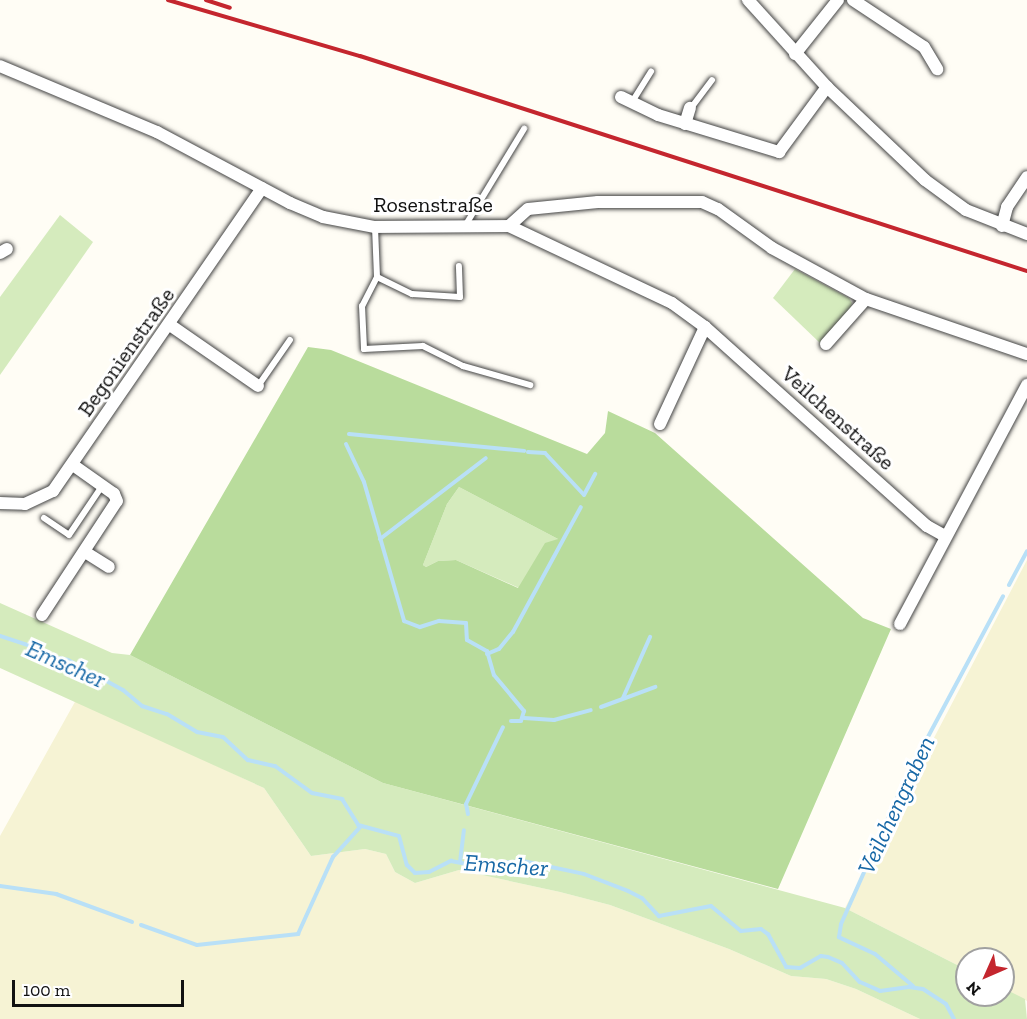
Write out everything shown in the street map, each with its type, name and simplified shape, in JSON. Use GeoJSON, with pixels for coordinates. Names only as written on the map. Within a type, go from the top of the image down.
{"type":"FeatureCollection","features":[{"type":"Feature","properties":{"kind":"street"},"geometry":{"type":"LineString","coordinates":[[748,0],[827,87],[938,191],[966,210],[1027,234]]}},
{"type":"Feature","properties":{"kind":"street"},"geometry":{"type":"LineString","coordinates":[[795,54],[838,0]]}},
{"type":"Feature","properties":{"kind":"street"},"geometry":{"type":"LineString","coordinates":[[853,0],[924,47],[937,69]]}},
{"type":"Feature","properties":{"kind":"street","name":"Rosenstraße"},"geometry":{"type":"LineString","coordinates":[[0,66],[157,132],[262,188],[323,216],[375,227],[509,226],[528,208],[598,202],[702,202],[718,209],[772,248],[866,299],[1027,354]]}},
{"type":"Feature","properties":{"kind":"street"},"geometry":{"type":"LineString","coordinates":[[626,100],[685,124],[779,152],[827,87]]}},
{"type":"Feature","properties":{"kind":"street"},"geometry":{"type":"LineString","coordinates":[[685,124],[690,108]]}},
{"type":"Feature","properties":{"kind":"street"},"geometry":{"type":"LineString","coordinates":[[1002,226],[1007,207],[1027,177]]}},
{"type":"Feature","properties":{"kind":"street","name":"Begonienstraße"},"geometry":{"type":"LineString","coordinates":[[0,503],[25,504],[44,497],[73,465],[262,188]]}},
{"type":"Feature","properties":{"kind":"street","name":"Veilchenstraße"},"geometry":{"type":"LineString","coordinates":[[509,226],[672,303],[705,327],[927,526],[945,537]]}},
{"type":"Feature","properties":{"kind":"street"},"geometry":{"type":"LineString","coordinates":[[826,344],[866,299]]}},
{"type":"Feature","properties":{"kind":"street"},"geometry":{"type":"LineString","coordinates":[[170,325],[258,386]]}},
{"type":"Feature","properties":{"kind":"street"},"geometry":{"type":"LineString","coordinates":[[660,424],[705,327]]}},
{"type":"Feature","properties":{"kind":"street"},"geometry":{"type":"LineString","coordinates":[[900,624],[1027,385]]}},
{"type":"Feature","properties":{"kind":"street"},"geometry":{"type":"LineString","coordinates":[[42,615],[115,507],[114,494],[73,465]]}},
{"type":"Feature","properties":{"kind":"street"},"geometry":{"type":"LineString","coordinates":[[85,552],[109,567]]}},
{"type":"Feature","properties":{"kind":"lane"},"geometry":{"type":"LineString","coordinates":[[626,100],[651,71]]}},
{"type":"Feature","properties":{"kind":"lane"},"geometry":{"type":"LineString","coordinates":[[690,108],[712,80]]}},
{"type":"Feature","properties":{"kind":"lane"},"geometry":{"type":"LineString","coordinates":[[465,226],[524,129]]}},
{"type":"Feature","properties":{"kind":"lane"},"geometry":{"type":"LineString","coordinates":[[375,227],[377,277],[362,306],[364,349],[423,346],[463,366],[530,385]]}},
{"type":"Feature","properties":{"kind":"lane"},"geometry":{"type":"LineString","coordinates":[[377,277],[412,294],[460,297],[459,266]]}},
{"type":"Feature","properties":{"kind":"lane"},"geometry":{"type":"LineString","coordinates":[[258,386],[290,340]]}},
{"type":"Feature","properties":{"kind":"lane"},"geometry":{"type":"LineString","coordinates":[[44,518],[69,535],[103,486]]}},
{"type":"Feature","properties":{"kind":"shaded area"},"geometry":{"type":"Polygon","coordinates":[[[1027,560],[1027,1001],[1015,994],[1015,947],[955,947],[955,964],[845,908],[1027,560]]]}},
{"type":"Feature","properties":{"kind":"shaded area"},"geometry":{"type":"Polygon","coordinates":[[[76,700],[264,788],[311,856],[365,849],[386,854],[395,872],[415,883],[459,870],[610,905],[729,949],[791,976],[826,979],[856,989],[920,1019],[0,1019],[0,836],[76,700]]]}},
{"type":"Feature","properties":{"kind":"green space"},"geometry":{"type":"Polygon","coordinates":[[[60,215],[93,242],[0,375],[0,297],[60,215]]]}},
{"type":"Feature","properties":{"kind":"green space"},"geometry":{"type":"Polygon","coordinates":[[[795,269],[849,298],[852,303],[850,312],[821,344],[773,298],[795,269]]]}},
{"type":"Feature","properties":{"kind":"green space"},"geometry":{"type":"Polygon","coordinates":[[[308,347],[331,350],[587,454],[605,433],[608,411],[655,433],[863,618],[891,629],[778,889],[383,783],[130,655],[308,347]],[[459,487],[447,504],[423,565],[426,567],[438,561],[456,560],[518,588],[545,543],[558,539],[459,487]]]}},
{"type":"Feature","properties":{"kind":"green space"},"geometry":{"type":"Polygon","coordinates":[[[459,487],[558,539],[519,588],[456,560],[438,561],[426,567],[423,565],[447,504],[459,487]]]}},
{"type":"Feature","properties":{"kind":"green space"},"geometry":{"type":"Polygon","coordinates":[[[0,603],[112,653],[130,655],[383,783],[845,908],[955,964],[955,1007],[1015,1007],[1015,994],[1025,999],[1027,1019],[920,1019],[856,989],[826,979],[791,976],[729,949],[610,905],[459,870],[415,883],[395,872],[386,854],[365,849],[311,856],[264,788],[0,668],[0,603]]]}},
{"type":"Feature","properties":{"kind":"waterway"},"geometry":{"type":"LineString","coordinates":[[349,434],[524,451]]}},
{"type":"Feature","properties":{"kind":"waterway"},"geometry":{"type":"LineString","coordinates":[[346,444],[364,482],[404,621],[420,627],[439,621],[466,623],[467,640],[487,651],[494,675],[524,711],[521,721],[511,721]]}},
{"type":"Feature","properties":{"kind":"waterway"},"geometry":{"type":"LineString","coordinates":[[528,452],[545,453],[584,495],[595,474]]}},
{"type":"Feature","properties":{"kind":"waterway"},"geometry":{"type":"LineString","coordinates":[[380,539],[486,458]]}},
{"type":"Feature","properties":{"kind":"waterway"},"geometry":{"type":"LineString","coordinates":[[487,654],[499,649],[513,632],[581,507]]}},
{"type":"Feature","properties":{"kind":"waterway","name":"Veilchengraben"},"geometry":{"type":"LineString","coordinates":[[1009,585],[1027,551]]}},
{"type":"Feature","properties":{"kind":"waterway","name":"Veilchengraben"},"geometry":{"type":"LineString","coordinates":[[913,986],[875,954],[839,937],[841,924],[906,778],[1003,596]]}},
{"type":"Feature","properties":{"kind":"waterway","name":"Emscher"},"geometry":{"type":"LineString","coordinates":[[0,636],[33,647],[43,655],[68,660],[123,690],[142,706],[167,714],[197,732],[223,737],[248,760],[275,766],[312,793],[342,799],[358,825],[399,836],[407,865],[415,873],[429,872],[451,861],[472,865],[523,861],[584,874],[628,891],[642,898],[659,916],[711,906],[741,931],[761,929],[768,934],[786,967],[800,968],[821,956],[828,957],[842,963],[860,982],[880,991],[909,987],[923,989],[946,1004],[954,1019]]}},
{"type":"Feature","properties":{"kind":"waterway"},"geometry":{"type":"LineString","coordinates":[[623,698],[650,637]]}},
{"type":"Feature","properties":{"kind":"waterway"},"geometry":{"type":"LineString","coordinates":[[601,707],[655,687]]}},
{"type":"Feature","properties":{"kind":"waterway"},"geometry":{"type":"LineString","coordinates":[[524,718],[554,720],[591,710]]}},
{"type":"Feature","properties":{"kind":"waterway"},"geometry":{"type":"LineString","coordinates":[[468,814],[466,804],[503,727]]}},
{"type":"Feature","properties":{"kind":"waterway"},"geometry":{"type":"LineString","coordinates":[[141,925],[197,945],[298,934],[333,857],[361,826]]}},
{"type":"Feature","properties":{"kind":"waterway"},"geometry":{"type":"LineString","coordinates":[[460,862],[464,830]]}},
{"type":"Feature","properties":{"kind":"waterway"},"geometry":{"type":"LineString","coordinates":[[0,886],[56,894],[132,922]]}},
{"type":"Feature","properties":{"kind":"railway"},"geometry":{"type":"LineString","coordinates":[[168,0],[360,56],[1027,271]]}},
{"type":"Feature","properties":{"kind":"railway"},"geometry":{"type":"LineString","coordinates":[[206,0],[230,8]]}}]}
